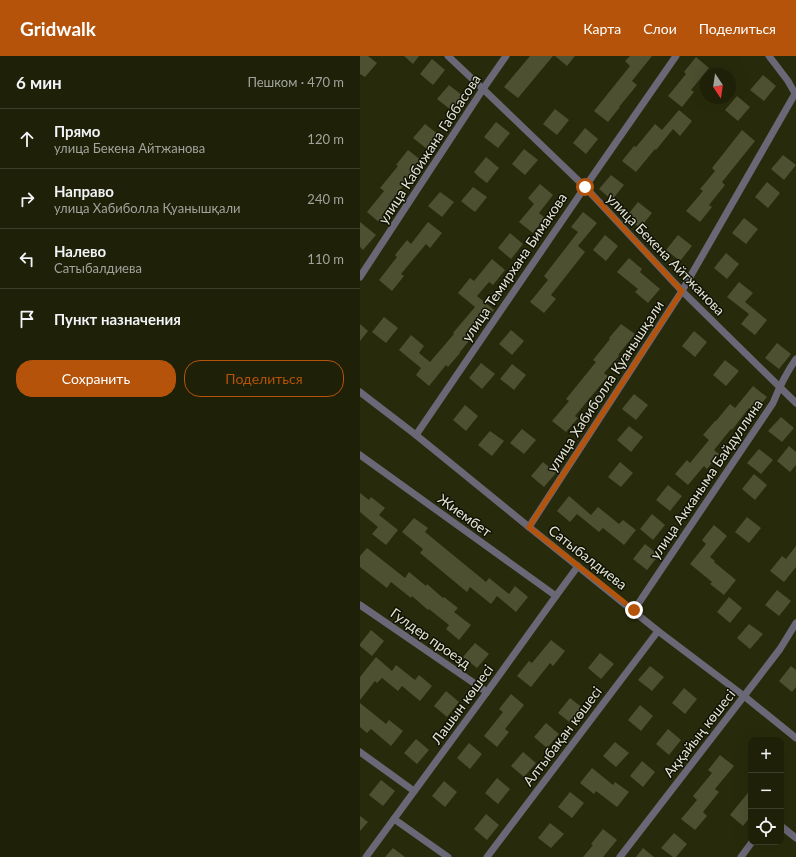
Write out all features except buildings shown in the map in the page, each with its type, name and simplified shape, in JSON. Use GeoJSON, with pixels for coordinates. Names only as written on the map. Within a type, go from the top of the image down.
{"type":"FeatureCollection","features":[{"type":"Feature","properties":{"kind":"street","name":"улица Бекена Айтжанова"},"geometry":{"type":"LineString","coordinates":[[448,56],[585,187],[682,291],[796,403]]}},
{"type":"Feature","properties":{"kind":"street","name":"улица Кабижана Габбасова"},"geometry":{"type":"LineString","coordinates":[[360,277],[506,56]]}},
{"type":"Feature","properties":{"kind":"street","name":"улица Темирхана Бимакова"},"geometry":{"type":"LineString","coordinates":[[416,435],[676,56]]}},
{"type":"Feature","properties":{"kind":"street"},"geometry":{"type":"LineString","coordinates":[[769,56],[788,80],[796,94]]}},
{"type":"Feature","properties":{"kind":"street","name":"улица Хабиболла Қуанышқали"},"geometry":{"type":"LineString","coordinates":[[529,527],[682,291],[796,94]]}},
{"type":"Feature","properties":{"kind":"street","name":"улица Акканыма Байдуллина"},"geometry":{"type":"LineString","coordinates":[[634,610],[773,403],[788,371],[796,359]]}},
{"type":"Feature","properties":{"kind":"street","name":"Сатыбалдиева"},"geometry":{"type":"LineString","coordinates":[[360,392],[416,435],[634,610],[658,631],[744,696],[796,738]]}},
{"type":"Feature","properties":{"kind":"street","name":"Жиембет"},"geometry":{"type":"LineString","coordinates":[[360,455],[556,596]]}},
{"type":"Feature","properties":{"kind":"street","name":"Лашын көшесі"},"geometry":{"type":"LineString","coordinates":[[366,857],[578,566]]}},
{"type":"Feature","properties":{"kind":"street","name":"Гулдер проезд"},"geometry":{"type":"LineString","coordinates":[[360,605],[487,692]]}},
{"type":"Feature","properties":{"kind":"street","name":"Аққайың көшесі"},"geometry":{"type":"LineString","coordinates":[[620,857],[780,649],[796,623]]}},
{"type":"Feature","properties":{"kind":"street","name":"Алтыбақан көшесі"},"geometry":{"type":"LineString","coordinates":[[487,857],[658,631]]}},
{"type":"Feature","properties":{"kind":"street"},"geometry":{"type":"LineString","coordinates":[[360,752],[414,791]]}},
{"type":"Feature","properties":{"kind":"street"},"geometry":{"type":"LineString","coordinates":[[394,819],[448,857]]}},
{"type":"Feature","properties":{"kind":"street"},"geometry":{"type":"LineString","coordinates":[[784,828],[796,838]]}},
{"type":"Feature","properties":{"kind":"street"},"geometry":{"type":"LineString","coordinates":[[741,857],[750,845]]}},
{"type":"Feature","properties":{"kind":"route"},"geometry":{"type":"LineString","coordinates":[[585,187],[682,291],[529,527],[634,610]]}}]}
